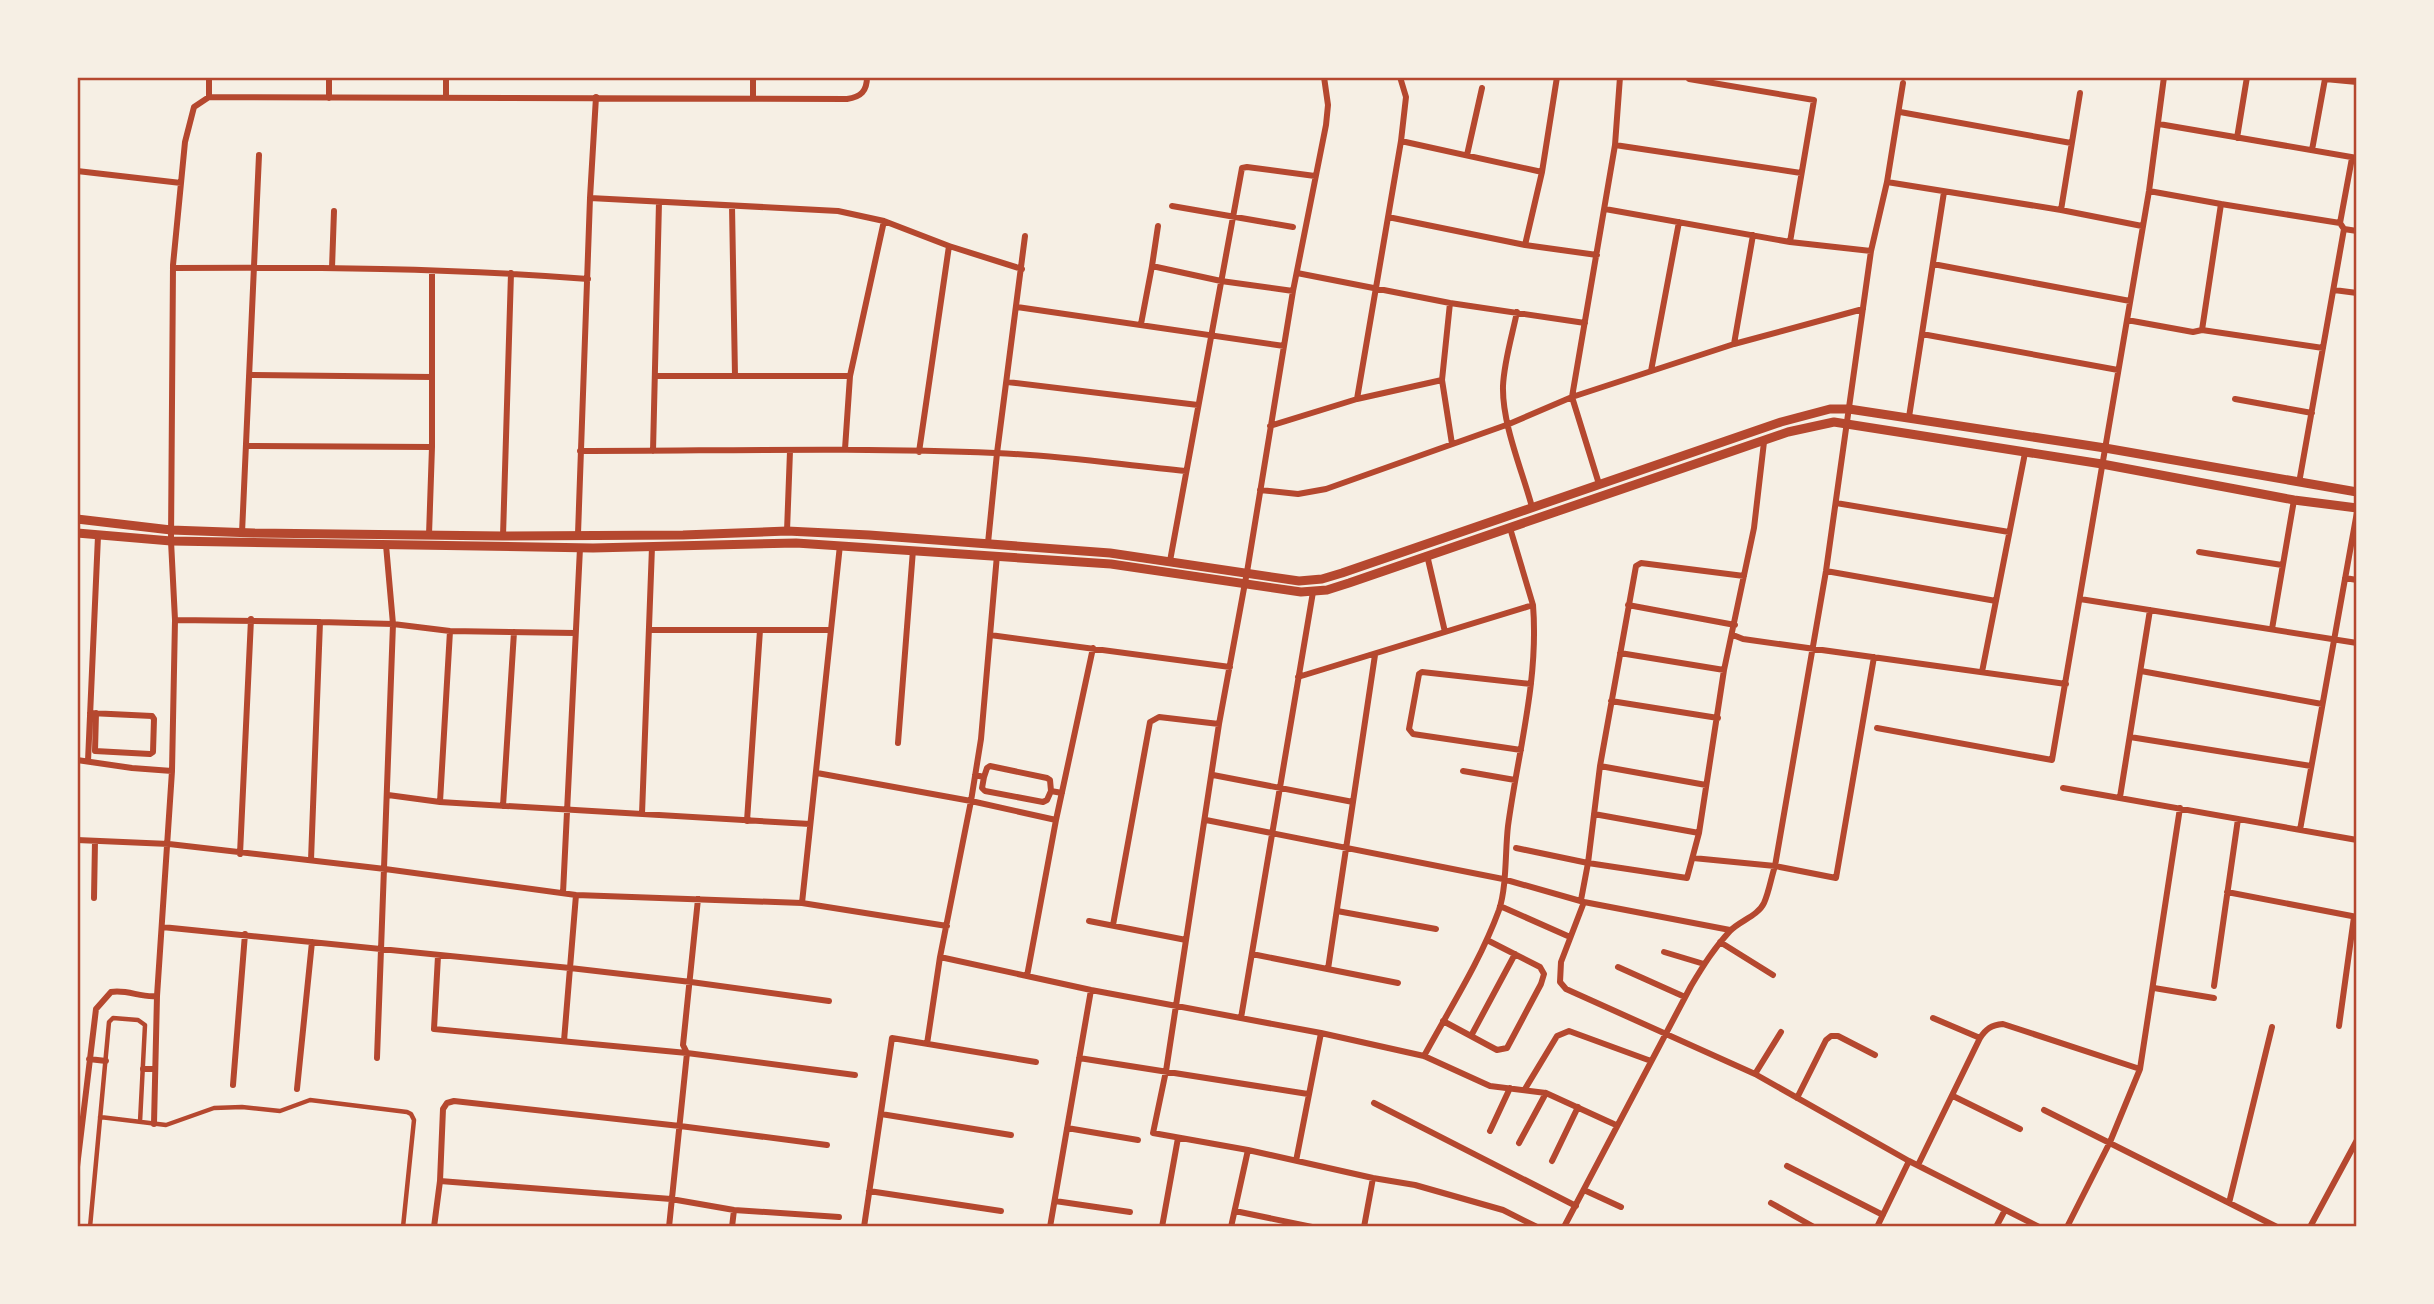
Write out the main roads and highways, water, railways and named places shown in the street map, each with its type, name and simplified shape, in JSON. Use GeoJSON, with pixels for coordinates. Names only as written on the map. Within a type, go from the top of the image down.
{"type":"FeatureCollection","features":[{"type":"Feature","properties":{"kind":"main road"},"geometry":{"type":"LineString","coordinates":[[77,519],[171,530],[242,533],[503,536],[683,535],[787,531],[1098,552],[1299,581],[1322,579],[1782,422],[1830,409],[1909,417],[2357,492]]}},
{"type":"Feature","properties":{"kind":"main road"},"geometry":{"type":"LineString","coordinates":[[77,533],[171,541],[386,545],[580,548],[796,543],[840,545],[1111,564],[1280,590],[1313,592],[1338,587],[1823,422],[2102,464],[2357,510]]}}]}
